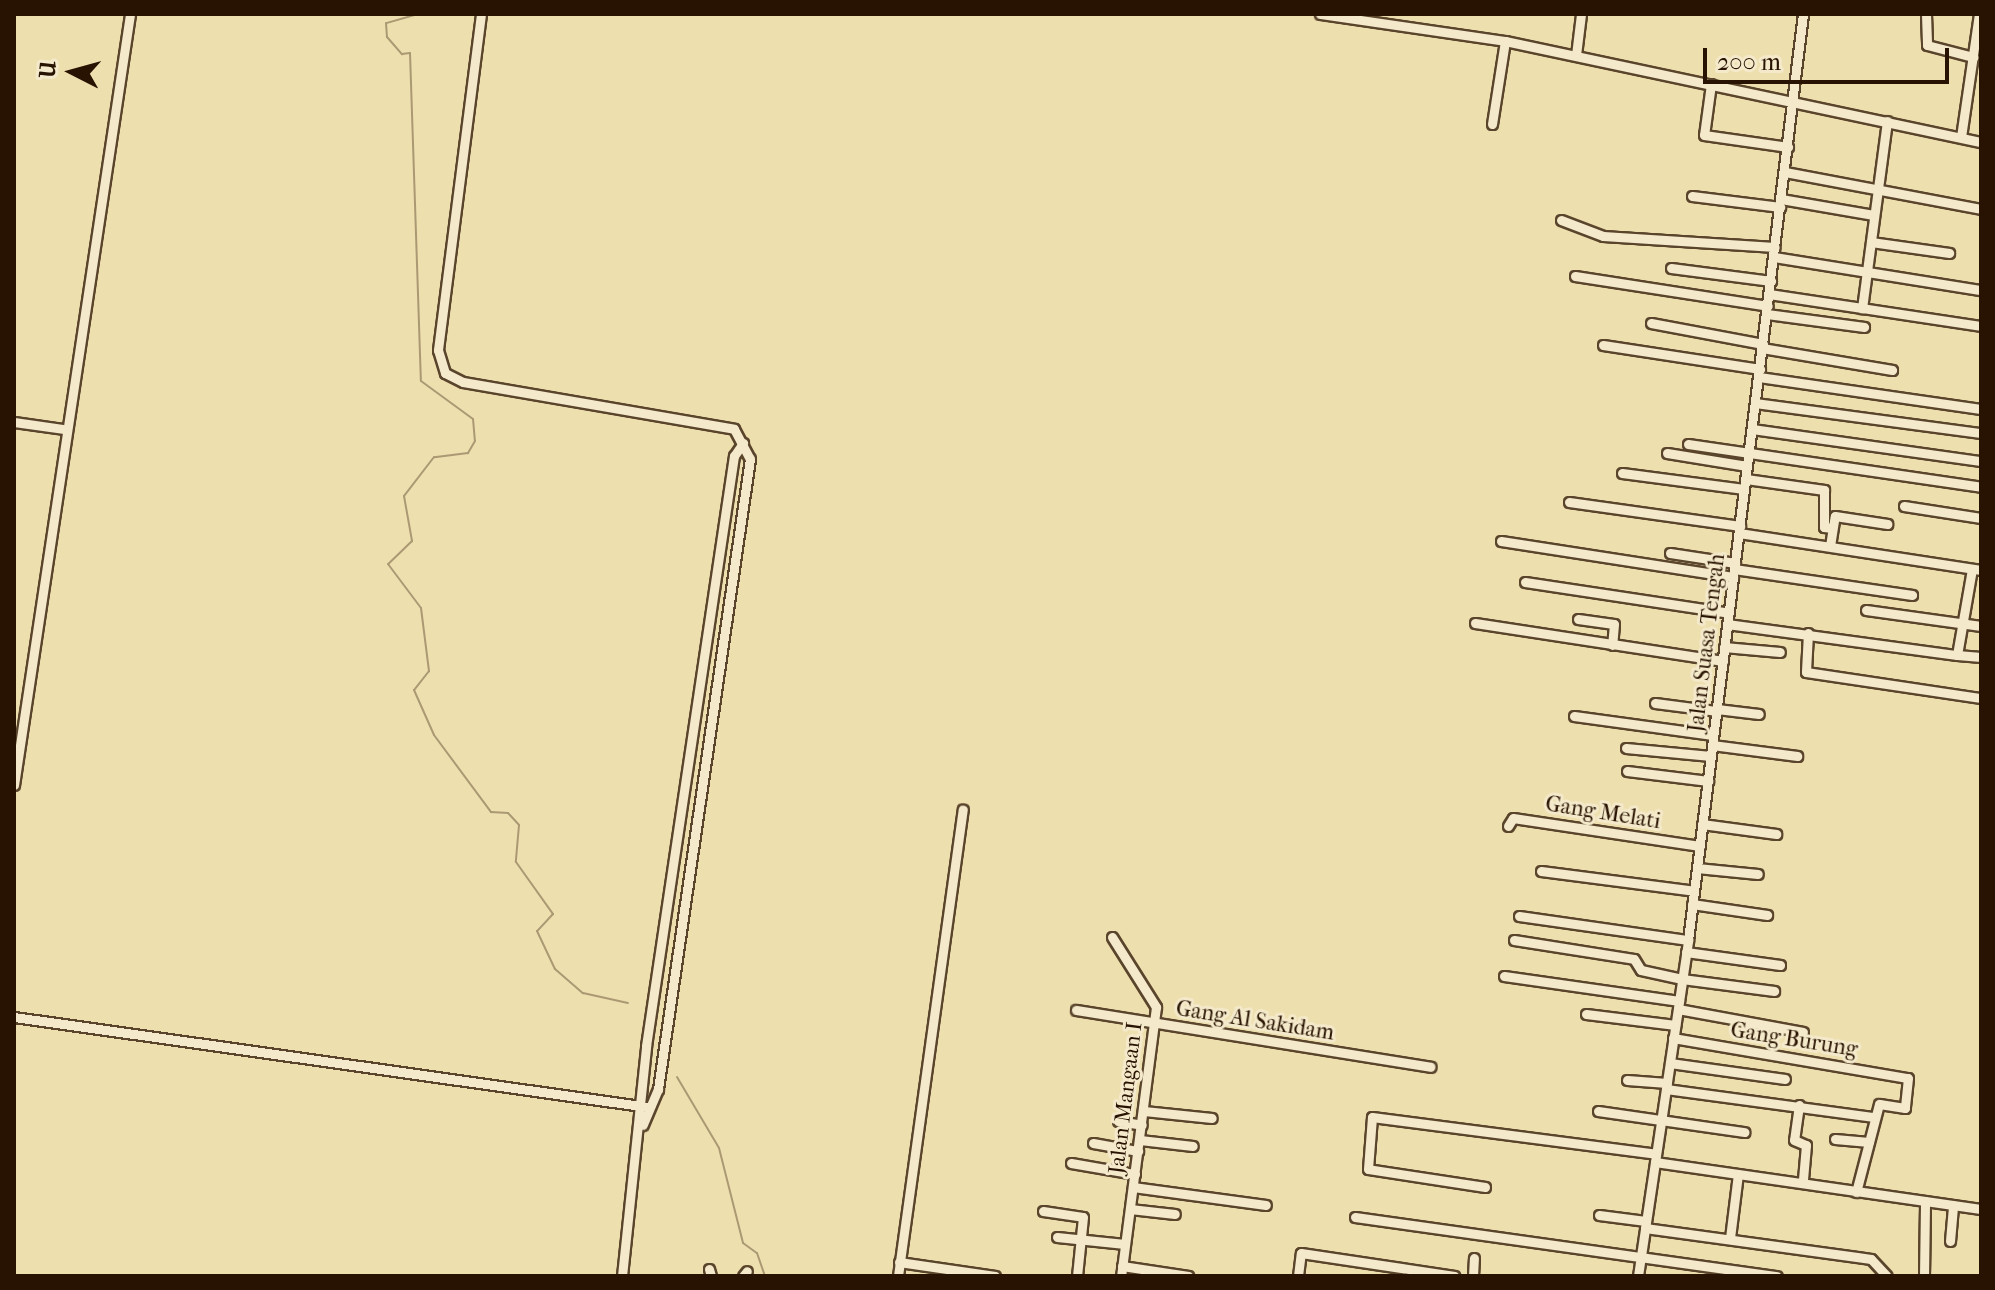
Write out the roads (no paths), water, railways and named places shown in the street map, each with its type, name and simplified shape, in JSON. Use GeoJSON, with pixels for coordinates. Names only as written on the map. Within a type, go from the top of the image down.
{"type":"FeatureCollection","features":[{"type":"Feature","properties":{"kind":"street"},"geometry":{"type":"LineString","coordinates":[[14,785],[63,429],[130,14]]}},
{"type":"Feature","properties":{"kind":"street"},"geometry":{"type":"LineString","coordinates":[[481,14],[438,350],[445,373],[463,382],[734,429],[750,459],[643,1125],[622,1276]]}},
{"type":"Feature","properties":{"kind":"street"},"geometry":{"type":"LineString","coordinates":[[1320,14],[1411,20],[1576,55],[1710,88],[1793,102],[1981,142]]}},
{"type":"Feature","properties":{"kind":"street"},"geometry":{"type":"LineString","coordinates":[[1576,55],[1581,14]]}},
{"type":"Feature","properties":{"kind":"street","name":"Jalan Suasa Tengah"},"geometry":{"type":"LineString","coordinates":[[1638,1276],[1688,940],[1803,14]]}},
{"type":"Feature","properties":{"kind":"street"},"geometry":{"type":"LineString","coordinates":[[1926,14],[1927,45],[1973,57]]}},
{"type":"Feature","properties":{"kind":"street"},"geometry":{"type":"LineString","coordinates":[[1961,137],[1979,14]]}},
{"type":"Feature","properties":{"kind":"street"},"geometry":{"type":"LineString","coordinates":[[1492,124],[1505,41]]}},
{"type":"Feature","properties":{"kind":"street"},"geometry":{"type":"LineString","coordinates":[[1710,88],[1705,137],[1788,147]]}},
{"type":"Feature","properties":{"kind":"street"},"geometry":{"type":"LineString","coordinates":[[1862,308],[1875,190],[1887,121]]}},
{"type":"Feature","properties":{"kind":"street"},"geometry":{"type":"LineString","coordinates":[[1785,172],[1981,209]]}},
{"type":"Feature","properties":{"kind":"street"},"geometry":{"type":"LineString","coordinates":[[1692,196],[1874,215]]}},
{"type":"Feature","properties":{"kind":"street"},"geometry":{"type":"LineString","coordinates":[[1561,220],[1603,236],[1774,252],[1867,272],[1981,290]]}},
{"type":"Feature","properties":{"kind":"street"},"geometry":{"type":"LineString","coordinates":[[1871,242],[1949,253]]}},
{"type":"Feature","properties":{"kind":"street"},"geometry":{"type":"LineString","coordinates":[[1671,268],[1771,281]]}},
{"type":"Feature","properties":{"kind":"street"},"geometry":{"type":"LineString","coordinates":[[1575,276],[1864,327]]}},
{"type":"Feature","properties":{"kind":"street"},"geometry":{"type":"LineString","coordinates":[[1769,294],[1981,326]]}},
{"type":"Feature","properties":{"kind":"street"},"geometry":{"type":"LineString","coordinates":[[1651,323],[1892,370]]}},
{"type":"Feature","properties":{"kind":"street"},"geometry":{"type":"LineString","coordinates":[[1603,345],[1981,409]]}},
{"type":"Feature","properties":{"kind":"street"},"geometry":{"type":"LineString","coordinates":[[1755,403],[1981,433]]}},
{"type":"Feature","properties":{"kind":"street"},"geometry":{"type":"LineString","coordinates":[[14,422],[63,429]]}},
{"type":"Feature","properties":{"kind":"street"},"geometry":{"type":"LineString","coordinates":[[1752,429],[1981,461]]}},
{"type":"Feature","properties":{"kind":"street"},"geometry":{"type":"LineString","coordinates":[[647,1107],[646,1046],[734,456],[743,443]]}},
{"type":"Feature","properties":{"kind":"street"},"geometry":{"type":"LineString","coordinates":[[1688,444],[1981,487]]}},
{"type":"Feature","properties":{"kind":"street"},"geometry":{"type":"LineString","coordinates":[[1667,453],[1747,466]]}},
{"type":"Feature","properties":{"kind":"street"},"geometry":{"type":"LineString","coordinates":[[1622,473],[1824,490],[1824,527],[1832,528]]}},
{"type":"Feature","properties":{"kind":"street"},"geometry":{"type":"LineString","coordinates":[[1569,502],[1976,569],[1957,655]]}},
{"type":"Feature","properties":{"kind":"street"},"geometry":{"type":"LineString","coordinates":[[1904,506],[1981,518]]}},
{"type":"Feature","properties":{"kind":"street"},"geometry":{"type":"LineString","coordinates":[[1830,546],[1835,516],[1887,524]]}},
{"type":"Feature","properties":{"kind":"street"},"geometry":{"type":"LineString","coordinates":[[1501,541],[1912,595]]}},
{"type":"Feature","properties":{"kind":"street"},"geometry":{"type":"LineString","coordinates":[[1670,553],[1734,570]]}},
{"type":"Feature","properties":{"kind":"street"},"geometry":{"type":"LineString","coordinates":[[1525,582],[1808,633],[1978,657]]}},
{"type":"Feature","properties":{"kind":"street"},"geometry":{"type":"LineString","coordinates":[[1968,601],[1981,603]]}},
{"type":"Feature","properties":{"kind":"street"},"geometry":{"type":"LineString","coordinates":[[1866,610],[1981,626]]}},
{"type":"Feature","properties":{"kind":"street"},"geometry":{"type":"LineString","coordinates":[[1578,619],[1614,624],[1612,645]]}},
{"type":"Feature","properties":{"kind":"street"},"geometry":{"type":"LineString","coordinates":[[1475,623],[1723,661]]}},
{"type":"Feature","properties":{"kind":"street"},"geometry":{"type":"LineString","coordinates":[[1808,633],[1806,672],[1981,698]]}},
{"type":"Feature","properties":{"kind":"street"},"geometry":{"type":"LineString","coordinates":[[1724,647],[1780,652]]}},
{"type":"Feature","properties":{"kind":"street"},"geometry":{"type":"LineString","coordinates":[[1655,703],[1759,714]]}},
{"type":"Feature","properties":{"kind":"street"},"geometry":{"type":"LineString","coordinates":[[1574,716],[1797,756]]}},
{"type":"Feature","properties":{"kind":"street"},"geometry":{"type":"LineString","coordinates":[[1626,748],[1711,756]]}},
{"type":"Feature","properties":{"kind":"street"},"geometry":{"type":"LineString","coordinates":[[1627,771],[1708,781]]}},
{"type":"Feature","properties":{"kind":"street"},"geometry":{"type":"LineString","coordinates":[[898,1276],[963,810]]}},
{"type":"Feature","properties":{"kind":"street","name":"Gang Melati"},"geometry":{"type":"LineString","coordinates":[[1508,826],[1513,818],[1700,846]]}},
{"type":"Feature","properties":{"kind":"street"},"geometry":{"type":"LineString","coordinates":[[1702,824],[1776,834]]}},
{"type":"Feature","properties":{"kind":"street"},"geometry":{"type":"LineString","coordinates":[[1697,868],[1758,874]]}},
{"type":"Feature","properties":{"kind":"street"},"geometry":{"type":"LineString","coordinates":[[1541,871],[1694,891]]}},
{"type":"Feature","properties":{"kind":"street"},"geometry":{"type":"LineString","coordinates":[[1692,904],[1767,915]]}},
{"type":"Feature","properties":{"kind":"street"},"geometry":{"type":"LineString","coordinates":[[1519,916],[1688,940]]}},
{"type":"Feature","properties":{"kind":"street","name":"Jalan Mangaan I"},"geometry":{"type":"LineString","coordinates":[[1112,937],[1155,1004],[1155,1024],[1122,1271]]}},
{"type":"Feature","properties":{"kind":"street"},"geometry":{"type":"LineString","coordinates":[[1514,940],[1634,959],[1641,970],[1682,979],[1774,991]]}},
{"type":"Feature","properties":{"kind":"street"},"geometry":{"type":"LineString","coordinates":[[1686,952],[1780,965]]}},
{"type":"Feature","properties":{"kind":"street"},"geometry":{"type":"LineString","coordinates":[[1504,976],[1678,1005],[1803,1032]]}},
{"type":"Feature","properties":{"kind":"street","name":"Gang Al Sakidam"},"geometry":{"type":"LineString","coordinates":[[1076,1010],[1430,1067]]}},
{"type":"Feature","properties":{"kind":"street"},"geometry":{"type":"LineString","coordinates":[[1586,1014],[1675,1025]]}},
{"type":"Feature","properties":{"kind":"street"},"geometry":{"type":"LineString","coordinates":[[14,1017],[647,1107]]}},
{"type":"Feature","properties":{"kind":"street","name":"Gang Burung"},"geometry":{"type":"LineString","coordinates":[[1673,1038],[1908,1078],[1905,1108],[1879,1104],[1874,1117]]}},
{"type":"Feature","properties":{"kind":"street"},"geometry":{"type":"LineString","coordinates":[[1670,1063],[1785,1079]]}},
{"type":"Feature","properties":{"kind":"street"},"geometry":{"type":"LineString","coordinates":[[1627,1080],[1874,1117],[1856,1192]]}},
{"type":"Feature","properties":{"kind":"street"},"geometry":{"type":"LineString","coordinates":[[1799,1105],[1794,1140],[1806,1148],[1803,1183]]}},
{"type":"Feature","properties":{"kind":"street"},"geometry":{"type":"LineString","coordinates":[[1144,1111],[1212,1118]]}},
{"type":"Feature","properties":{"kind":"street"},"geometry":{"type":"LineString","coordinates":[[1598,1111],[1744,1132]]}},
{"type":"Feature","properties":{"kind":"street"},"geometry":{"type":"LineString","coordinates":[[1485,1187],[1368,1169],[1372,1117],[1981,1209]]}},
{"type":"Feature","properties":{"kind":"street"},"geometry":{"type":"LineString","coordinates":[[1118,1121],[1142,1125]]}},
{"type":"Feature","properties":{"kind":"street"},"geometry":{"type":"LineString","coordinates":[[1835,1139],[1869,1142]]}},
{"type":"Feature","properties":{"kind":"street"},"geometry":{"type":"LineString","coordinates":[[1093,1143],[1193,1146]]}},
{"type":"Feature","properties":{"kind":"street"},"geometry":{"type":"LineString","coordinates":[[1071,1163],[1135,1174]]}},
{"type":"Feature","properties":{"kind":"street"},"geometry":{"type":"LineString","coordinates":[[1730,1238],[1738,1174]]}},
{"type":"Feature","properties":{"kind":"street"},"geometry":{"type":"LineString","coordinates":[[1133,1187],[1266,1205]]}},
{"type":"Feature","properties":{"kind":"street"},"geometry":{"type":"LineString","coordinates":[[1924,1276],[1925,1201]]}},
{"type":"Feature","properties":{"kind":"street"},"geometry":{"type":"LineString","coordinates":[[1950,1241],[1953,1205]]}},
{"type":"Feature","properties":{"kind":"street"},"geometry":{"type":"LineString","coordinates":[[1130,1209],[1175,1214]]}},
{"type":"Feature","properties":{"kind":"street"},"geometry":{"type":"LineString","coordinates":[[1043,1211],[1083,1216],[1077,1276]]}},
{"type":"Feature","properties":{"kind":"street"},"geometry":{"type":"LineString","coordinates":[[1599,1215],[1871,1259],[1887,1276]]}},
{"type":"Feature","properties":{"kind":"street"},"geometry":{"type":"LineString","coordinates":[[1355,1217],[1777,1276]]}},
{"type":"Feature","properties":{"kind":"street"},"geometry":{"type":"LineString","coordinates":[[1057,1237],[1125,1244]]}},
{"type":"Feature","properties":{"kind":"street"},"geometry":{"type":"LineString","coordinates":[[1298,1276],[1301,1253],[1454,1276]]}},
{"type":"Feature","properties":{"kind":"street"},"geometry":{"type":"LineString","coordinates":[[1473,1276],[1474,1258]]}},
{"type":"Feature","properties":{"kind":"street"},"geometry":{"type":"LineString","coordinates":[[899,1262],[995,1276]]}},
{"type":"Feature","properties":{"kind":"street"},"geometry":{"type":"LineString","coordinates":[[1122,1271],[1188,1276]]}},
{"type":"Feature","properties":{"kind":"waterway"},"geometry":{"type":"LineString","coordinates":[[418,14],[386,23],[387,37],[402,54],[410,53],[421,381],[473,419],[475,441],[468,453],[434,457],[404,496],[412,541],[388,564],[421,608],[429,671],[414,690],[434,735],[491,812],[508,813],[519,825],[516,862],[553,914],[537,931],[555,969],[583,993],[628,1003]]}},
{"type":"Feature","properties":{"kind":"waterway"},"geometry":{"type":"LineString","coordinates":[[677,1077],[719,1148],[743,1243],[757,1253],[765,1276]]}}]}
